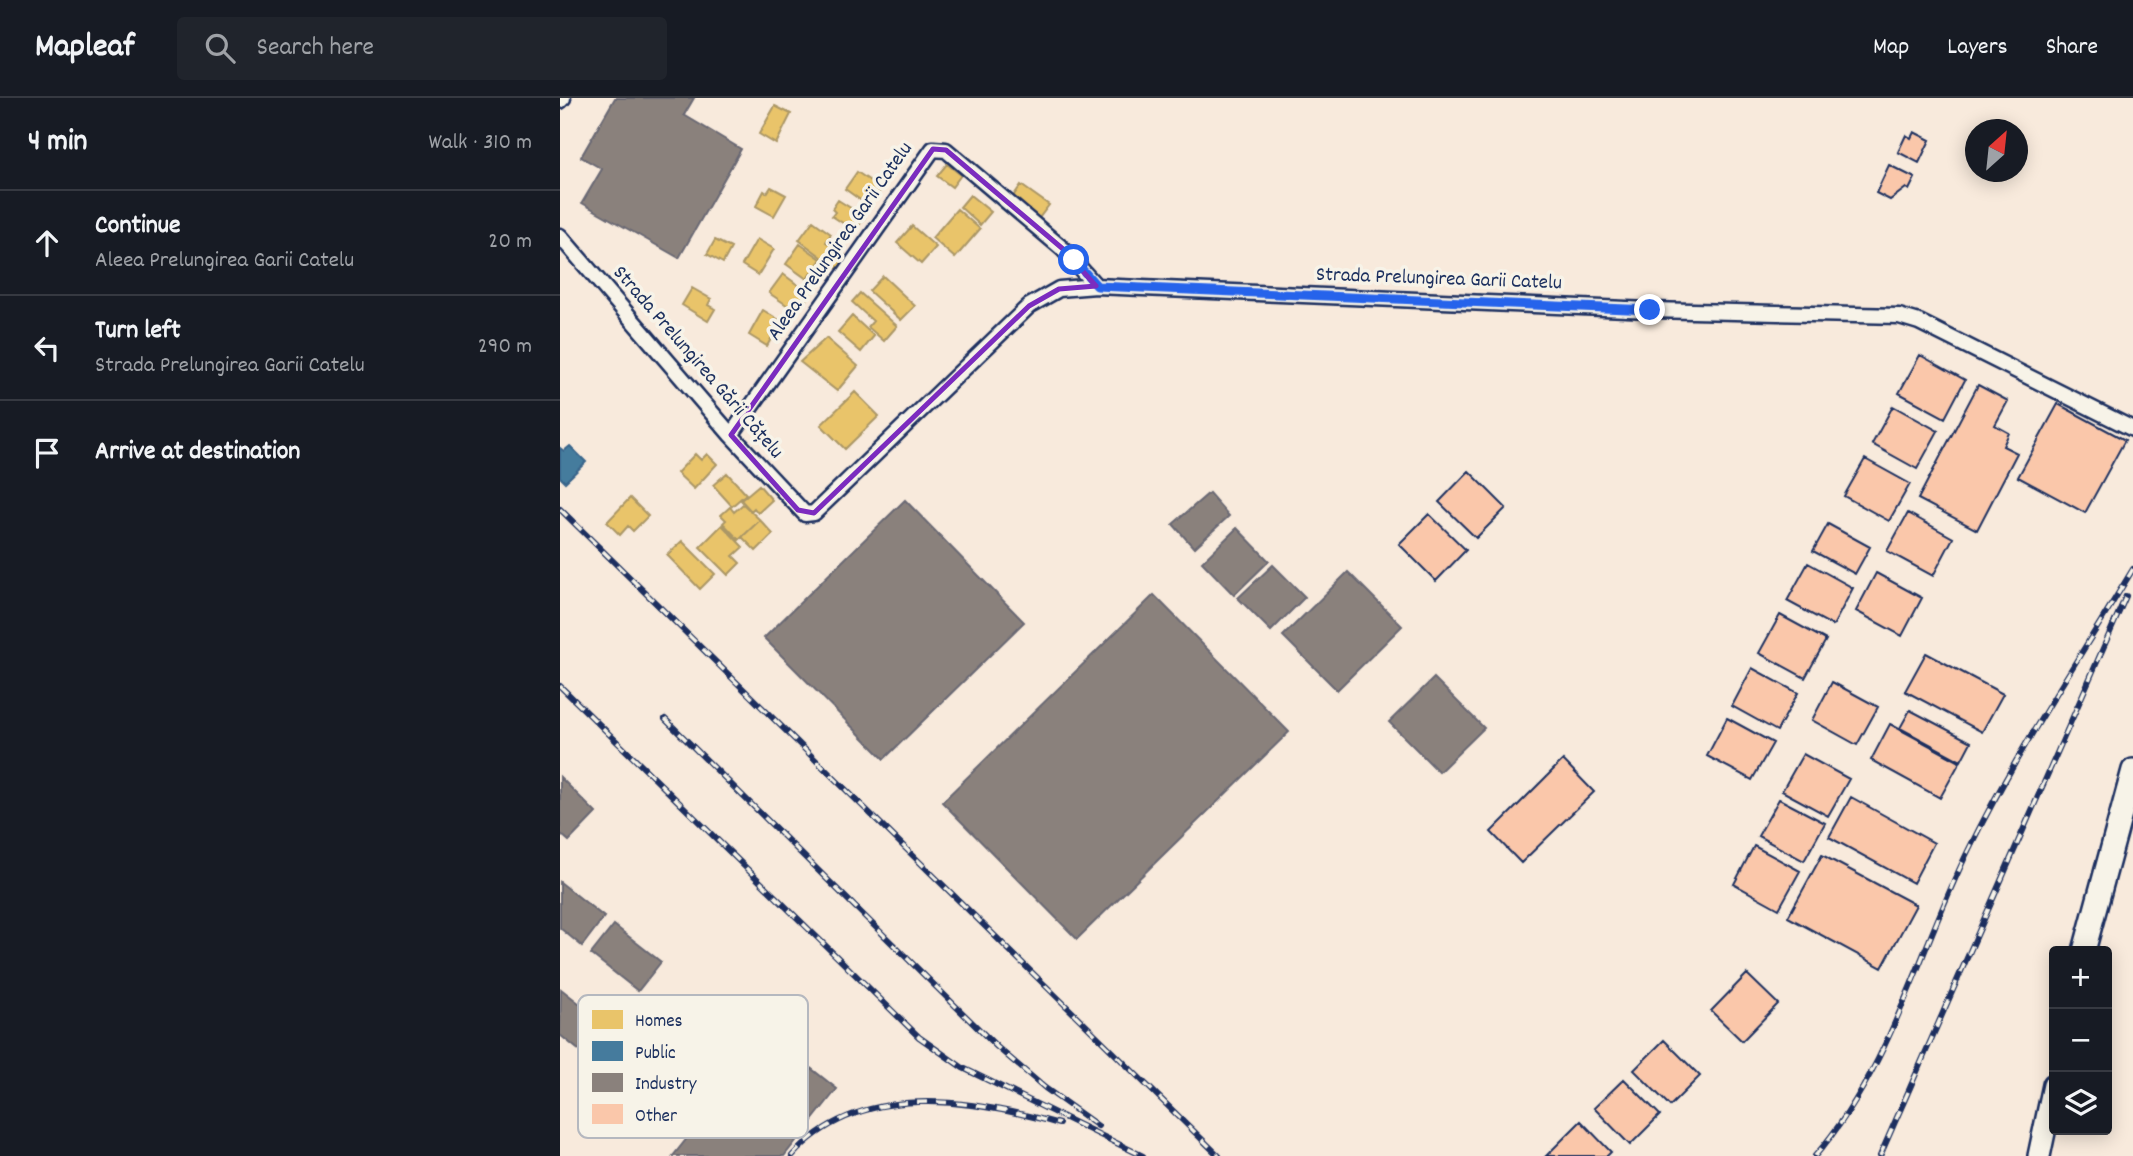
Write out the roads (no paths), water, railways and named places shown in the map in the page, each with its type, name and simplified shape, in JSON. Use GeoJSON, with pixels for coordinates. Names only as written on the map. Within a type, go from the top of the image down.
{"type":"FeatureCollection","features":[{"type":"Feature","properties":{"kind":"main road"},"geometry":{"type":"LineString","coordinates":[[2085,946],[2133,770]]}},
{"type":"Feature","properties":{"kind":"main road"},"geometry":{"type":"LineString","coordinates":[[2039,1156],[2049,1109]]}},
{"type":"Feature","properties":{"kind":"street","name":"Aleea Prelungirea Garii Catelu"},"geometry":{"type":"LineString","coordinates":[[731,435],[933,149],[946,150],[1063,249],[1097,286]]}},
{"type":"Feature","properties":{"kind":"street","name":"Strada Prelungirea Gării Cățelu"},"geometry":{"type":"LineString","coordinates":[[560,236],[731,435],[805,514]]}},
{"type":"Feature","properties":{"kind":"street","name":"Strada Prelungirea Garii Catelu"},"geometry":{"type":"LineString","coordinates":[[805,514],[814,513],[1029,306],[1059,289],[1097,286],[1650,310],[1899,316],[1919,322],[2133,429]]}},
{"type":"Feature","properties":{"kind":"railway"},"geometry":{"type":"LineString","coordinates":[[560,509],[1219,1156]]}},
{"type":"Feature","properties":{"kind":"railway"},"geometry":{"type":"LineString","coordinates":[[1815,1156],[1841,1122],[1884,1048],[1951,888],[1988,813],[2027,742],[2133,569]]}},
{"type":"Feature","properties":{"kind":"railway"},"geometry":{"type":"LineString","coordinates":[[1880,1156],[2126,596]]}},
{"type":"Feature","properties":{"kind":"railway"},"geometry":{"type":"LineString","coordinates":[[560,686],[919,1037],[963,1068],[1143,1156]]}},
{"type":"Feature","properties":{"kind":"railway"},"geometry":{"type":"LineString","coordinates":[[665,719],[997,1047],[1045,1088],[1098,1126]]}},
{"type":"Feature","properties":{"kind":"railway"},"geometry":{"type":"LineString","coordinates":[[792,1156],[819,1132],[850,1115],[883,1106],[918,1102],[954,1103],[990,1108],[1059,1124]]}}]}
